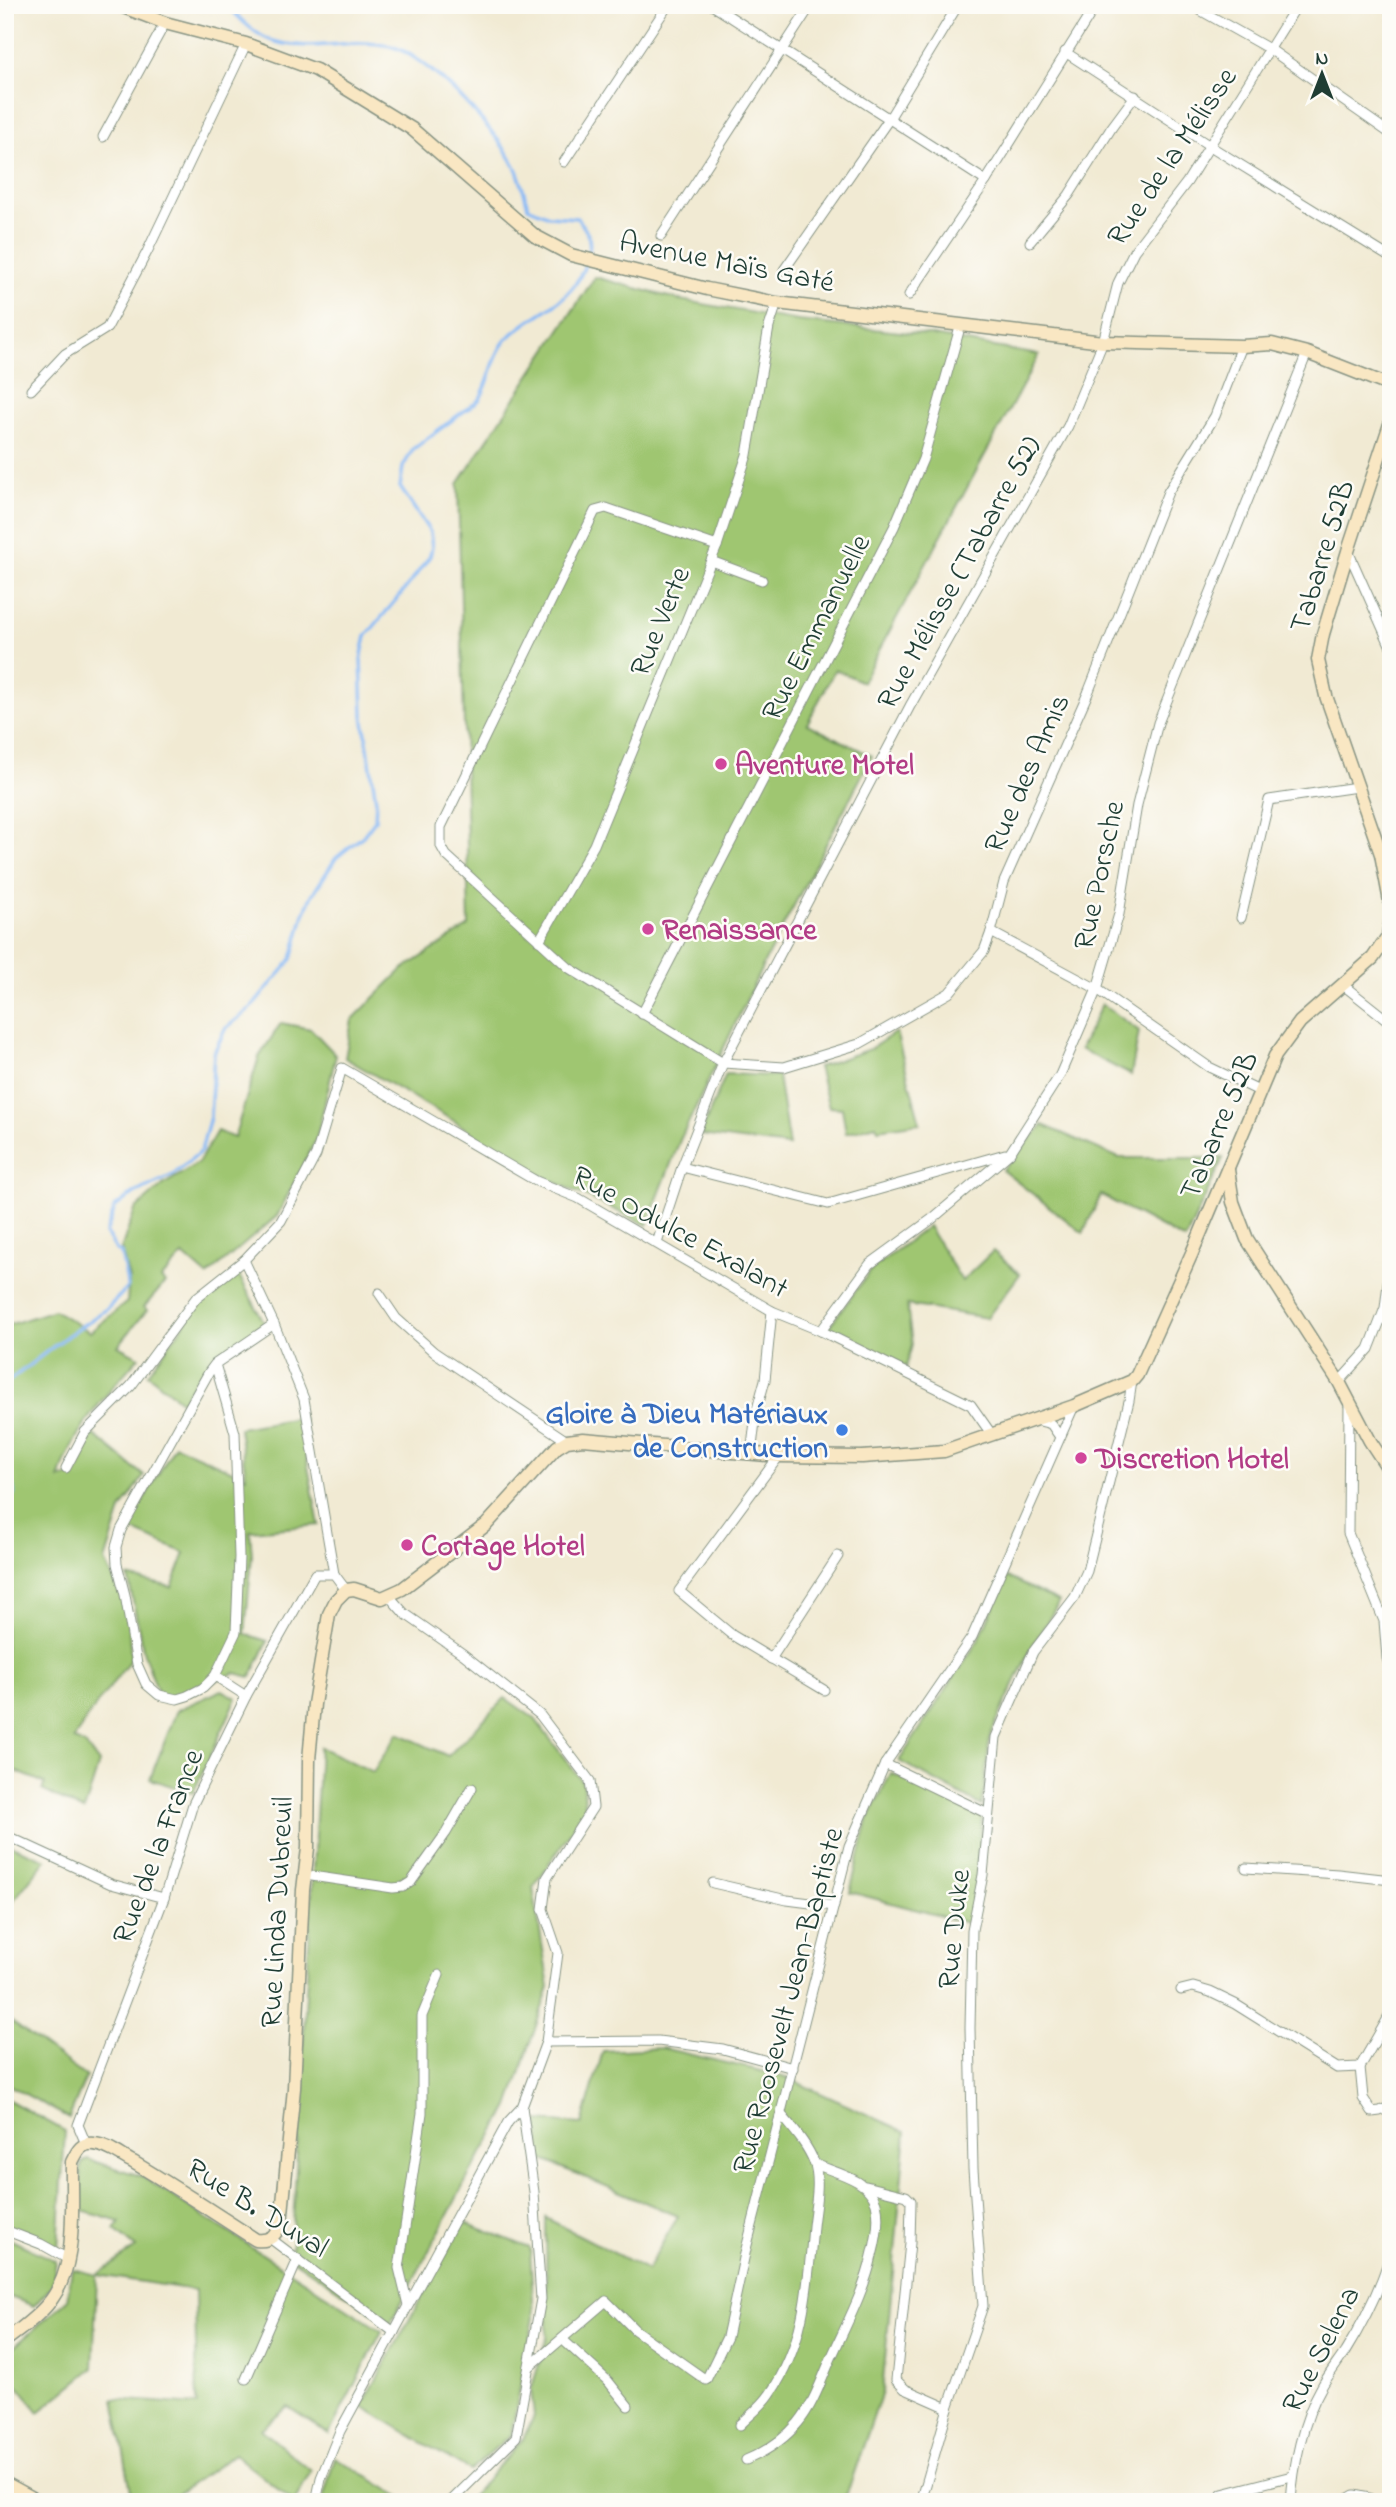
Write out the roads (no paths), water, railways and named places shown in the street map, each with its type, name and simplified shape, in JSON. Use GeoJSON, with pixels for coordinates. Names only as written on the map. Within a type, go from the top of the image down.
{"type":"FeatureCollection","features":[{"type":"Feature","properties":{"kind":"street","name":"Avenue Maïs Gaté"},"geometry":{"type":"LineString","coordinates":[[118,5],[165,23],[246,44],[316,71],[412,129],[534,236],[571,254],[707,289],[777,303],[1103,342],[1242,346],[1272,344],[1307,353],[1391,386]]}},
{"type":"Feature","properties":{"kind":"street"},"geometry":{"type":"LineString","coordinates":[[564,162],[668,5]]}},
{"type":"Feature","properties":{"kind":"street"},"geometry":{"type":"LineString","coordinates":[[712,5],[986,181]]}},
{"type":"Feature","properties":{"kind":"street"},"geometry":{"type":"LineString","coordinates":[[660,236],[811,5]]}},
{"type":"Feature","properties":{"kind":"street"},"geometry":{"type":"LineString","coordinates":[[784,270],[889,119],[958,5]]}},
{"type":"Feature","properties":{"kind":"street"},"geometry":{"type":"LineString","coordinates":[[909,295],[986,181],[1096,5]]}},
{"type":"Feature","properties":{"kind":"street"},"geometry":{"type":"LineString","coordinates":[[1191,5],[1270,51],[1391,134]]}},
{"type":"Feature","properties":{"kind":"street","name":"Rue de la Mélisse"},"geometry":{"type":"LineString","coordinates":[[1103,342],[1118,283],[1134,251],[1187,182],[1297,5]]}},
{"type":"Feature","properties":{"kind":"street"},"geometry":{"type":"LineString","coordinates":[[103,137],[165,23]]}},
{"type":"Feature","properties":{"kind":"street"},"geometry":{"type":"LineString","coordinates":[[31,390],[65,354],[107,328],[147,252],[246,44]]}},
{"type":"Feature","properties":{"kind":"street"},"geometry":{"type":"LineString","coordinates":[[1065,52],[1391,258]]}},
{"type":"Feature","properties":{"kind":"street"},"geometry":{"type":"LineString","coordinates":[[1030,242],[1069,195],[1135,96]]}},
{"type":"Feature","properties":{"kind":"street","name":"Rue Verte"},"geometry":{"type":"LineString","coordinates":[[539,941],[594,845],[717,546],[747,454],[769,327],[777,303]]}},
{"type":"Feature","properties":{"kind":"street","name":"Rue Emmanuelle"},"geometry":{"type":"LineString","coordinates":[[642,1014],[894,527],[923,458],[961,324]]}},
{"type":"Feature","properties":{"kind":"street","name":"Rue Mélisse (Tabarre 52)"},"geometry":{"type":"LineString","coordinates":[[657,1243],[682,1167],[723,1063],[910,706],[1068,426],[1103,342]]}},
{"type":"Feature","properties":{"kind":"street","name":"Rue des Amis"},"geometry":{"type":"LineString","coordinates":[[723,1063],[784,1067],[859,1044],[949,993],[984,951],[992,932],[1004,882],[1088,693],[1168,492],[1215,416],[1242,346]]}},
{"type":"Feature","properties":{"kind":"street","name":"Rue Porsche"},"geometry":{"type":"LineString","coordinates":[[821,1331],[870,1264],[932,1219],[1010,1153],[1060,1074],[1097,989],[1119,914],[1137,805],[1158,723],[1307,353]]}},
{"type":"Feature","properties":{"kind":"street","name":"Tabarre 52B"},"geometry":{"type":"LineString","coordinates":[[1391,421],[1348,551],[1318,660],[1326,696],[1381,854],[1391,907]]}},
{"type":"Feature","properties":{"kind":"street"},"geometry":{"type":"LineString","coordinates":[[717,546],[606,508],[595,511],[441,827],[441,846],[446,855],[569,968],[723,1063]]}},
{"type":"Feature","properties":{"kind":"street"},"geometry":{"type":"LineString","coordinates":[[1348,551],[1391,647]]}},
{"type":"Feature","properties":{"kind":"street"},"geometry":{"type":"LineString","coordinates":[[710,561],[762,580]]}},
{"type":"Feature","properties":{"kind":"street"},"geometry":{"type":"LineString","coordinates":[[1241,918],[1269,800],[1357,787]]}},
{"type":"Feature","properties":{"kind":"street","name":"Tabarre 52B"},"geometry":{"type":"LineString","coordinates":[[1132,1381],[1137,1376],[1275,1056],[1300,1022],[1373,958],[1388,936],[1391,919]]}},
{"type":"Feature","properties":{"kind":"street"},"geometry":{"type":"LineString","coordinates":[[992,932],[1097,989],[1209,1068],[1259,1091]]}},
{"type":"Feature","properties":{"kind":"street"},"geometry":{"type":"LineString","coordinates":[[1343,985],[1391,1023]]}},
{"type":"Feature","properties":{"kind":"street","name":"Rue Odulce Exalant"},"geometry":{"type":"LineString","coordinates":[[244,1259],[281,1221],[316,1155],[342,1068],[536,1181],[578,1198],[772,1311],[821,1331],[971,1405],[992,1435]]}},
{"type":"Feature","properties":{"kind":"street"},"geometry":{"type":"LineString","coordinates":[[682,1167],[828,1204],[1010,1153]]}},
{"type":"Feature","properties":{"kind":"street"},"geometry":{"type":"LineString","coordinates":[[1228,1169],[1233,1202],[1247,1239],[1339,1382],[1391,1473]]}},
{"type":"Feature","properties":{"kind":"street"},"geometry":{"type":"LineString","coordinates":[[66,1468],[85,1432],[131,1385],[197,1298],[244,1259],[274,1324],[307,1410],[334,1574],[346,1590],[354,1589],[382,1598],[412,1582],[486,1525],[557,1447],[567,1441],[583,1439],[779,1457],[862,1457],[944,1451],[1074,1406],[1132,1381]]}},
{"type":"Feature","properties":{"kind":"street"},"geometry":{"type":"LineString","coordinates":[[1339,1382],[1369,1349],[1385,1308],[1391,1259]]}},
{"type":"Feature","properties":{"kind":"street"},"geometry":{"type":"LineString","coordinates":[[379,1293],[396,1318],[434,1352],[567,1441]]}},
{"type":"Feature","properties":{"kind":"street"},"geometry":{"type":"LineString","coordinates":[[751,1455],[765,1380],[772,1311]]}},
{"type":"Feature","properties":{"kind":"street"},"geometry":{"type":"LineString","coordinates":[[215,1364],[235,1433],[239,1557],[236,1632],[215,1676],[203,1688],[177,1699],[159,1695],[146,1684],[137,1664],[116,1547],[121,1530],[215,1364],[274,1324]]}},
{"type":"Feature","properties":{"kind":"street","name":"Rue Duke"},"geometry":{"type":"LineString","coordinates":[[921,2502],[948,2408],[983,2306],[973,2169],[970,2028],[972,1930],[983,1875],[996,1737],[1033,1652],[1075,1597],[1087,1571],[1132,1381]]}},
{"type":"Feature","properties":{"kind":"street"},"geometry":{"type":"LineString","coordinates":[[1349,1400],[1348,1533],[1384,1621],[1391,1672]]}},
{"type":"Feature","properties":{"kind":"street","name":"Rue Roosevelt Jean-Baptiste"},"geometry":{"type":"LineString","coordinates":[[529,2367],[606,2301],[635,2330],[706,2381],[727,2337],[746,2249],[849,1846],[885,1763],[972,1637],[1074,1406]]}},
{"type":"Feature","properties":{"kind":"street"},"geometry":{"type":"LineString","coordinates":[[1035,1420],[1051,1424],[1060,1437]]}},
{"type":"Feature","properties":{"kind":"street"},"geometry":{"type":"LineString","coordinates":[[779,1457],[679,1591],[732,1635],[824,1690]]}},
{"type":"Feature","properties":{"kind":"street"},"geometry":{"type":"LineString","coordinates":[[771,1659],[838,1556]]}},
{"type":"Feature","properties":{"kind":"street","name":"Rue de la France"},"geometry":{"type":"LineString","coordinates":[[86,2144],[78,2125],[164,1898],[193,1804],[246,1696],[314,1574],[334,1574]]}},
{"type":"Feature","properties":{"kind":"street","name":"Rue Linda Dubreuil"},"geometry":{"type":"LineString","coordinates":[[271,2239],[281,2224],[288,2169],[314,1704],[329,1614],[336,1600],[346,1590]]}},
{"type":"Feature","properties":{"kind":"street"},"geometry":{"type":"LineString","coordinates":[[316,2502],[321,2478],[340,2431],[508,2122],[522,2107],[547,2042],[558,1952],[543,1909],[547,1878],[593,1807],[590,1781],[540,1715],[463,1654],[404,1613],[389,1596]]}},
{"type":"Feature","properties":{"kind":"street"},"geometry":{"type":"LineString","coordinates":[[215,1676],[246,1696]]}},
{"type":"Feature","properties":{"kind":"street"},"geometry":{"type":"LineString","coordinates":[[885,1763],[988,1814]]}},
{"type":"Feature","properties":{"kind":"street"},"geometry":{"type":"LineString","coordinates":[[305,1875],[393,1888],[403,1887],[411,1882],[446,1833],[472,1788]]}},
{"type":"Feature","properties":{"kind":"street"},"geometry":{"type":"LineString","coordinates":[[5,1835],[111,1884],[164,1898]]}},
{"type":"Feature","properties":{"kind":"street"},"geometry":{"type":"LineString","coordinates":[[1246,1868],[1391,1880]]}},
{"type":"Feature","properties":{"kind":"street"},"geometry":{"type":"LineString","coordinates":[[713,1883],[787,1900],[834,1906]]}},
{"type":"Feature","properties":{"kind":"street"},"geometry":{"type":"LineString","coordinates":[[408,2305],[399,2268],[422,2113],[422,2016],[439,1975]]}},
{"type":"Feature","properties":{"kind":"street"},"geometry":{"type":"LineString","coordinates":[[1181,1990],[1193,1987],[1210,1992],[1235,2004],[1337,2067],[1360,2067]]}},
{"type":"Feature","properties":{"kind":"street"},"geometry":{"type":"LineString","coordinates":[[1391,2013],[1360,2067],[1363,2098],[1372,2112],[1391,2106]]}},
{"type":"Feature","properties":{"kind":"street"},"geometry":{"type":"LineString","coordinates":[[547,2042],[658,2041],[723,2049],[793,2067]]}},
{"type":"Feature","properties":{"kind":"street"},"geometry":{"type":"LineString","coordinates":[[450,2502],[516,2437],[529,2367],[541,2299],[534,2192],[522,2107]]}},
{"type":"Feature","properties":{"kind":"street"},"geometry":{"type":"LineString","coordinates":[[740,2425],[768,2397],[795,2348],[807,2296],[817,2190],[815,2164],[804,2143],[781,2113]]}},
{"type":"Feature","properties":{"kind":"street"},"geometry":{"type":"LineString","coordinates":[[5,2341],[47,2305],[59,2286],[68,2259],[72,2162],[78,2149],[86,2144]]}},
{"type":"Feature","properties":{"kind":"street","name":"Rue B. Duval"},"geometry":{"type":"LineString","coordinates":[[86,2144],[108,2148],[256,2240],[271,2239],[394,2332]]}},
{"type":"Feature","properties":{"kind":"street"},"geometry":{"type":"LineString","coordinates":[[815,2164],[866,2186],[906,2196],[911,2201],[910,2243],[897,2380],[905,2389],[948,2408]]}},
{"type":"Feature","properties":{"kind":"street"},"geometry":{"type":"LineString","coordinates":[[746,2460],[762,2454],[786,2438],[801,2420],[848,2320],[872,2257],[878,2217],[876,2202],[866,2186]]}},
{"type":"Feature","properties":{"kind":"street"},"geometry":{"type":"LineString","coordinates":[[5,2230],[41,2244],[68,2259]]}},
{"type":"Feature","properties":{"kind":"street"},"geometry":{"type":"LineString","coordinates":[[246,2379],[298,2259]]}},
{"type":"Feature","properties":{"kind":"street","name":"Rue Selena"},"geometry":{"type":"LineString","coordinates":[[1291,2502],[1292,2476],[1305,2428],[1320,2389],[1345,2352],[1377,2295],[1389,2260]]}},
{"type":"Feature","properties":{"kind":"street"},"geometry":{"type":"LineString","coordinates":[[562,2339],[608,2381],[628,2406]]}},
{"type":"Feature","properties":{"kind":"street"},"geometry":{"type":"LineString","coordinates":[[1222,2494],[1292,2476]]}},
{"type":"Feature","properties":{"kind":"street"},"geometry":{"type":"LineString","coordinates":[[5,2483],[40,2502]]}},
{"type":"Feature","properties":{"kind":"street"},"geometry":{"type":"LineString","coordinates":[[1342,2502],[1354,2495],[1369,2498],[1373,2502]]}},
{"type":"Feature","properties":{"kind":"waterway"},"geometry":{"type":"LineString","coordinates":[[227,5],[254,31],[273,41],[302,46],[361,43],[390,46],[422,63],[460,96],[506,151],[521,181],[528,207],[549,216],[577,218],[588,234],[588,254]]}},
{"type":"Feature","properties":{"kind":"waterway"},"geometry":{"type":"LineString","coordinates":[[5,1384],[107,1309],[128,1287],[121,1253],[106,1233],[115,1207],[134,1193],[173,1175],[201,1151],[210,1117],[214,1053],[225,1029],[251,1008],[292,959],[311,897],[336,858],[363,836],[375,820],[376,801],[363,715],[361,659],[366,636],[410,583],[430,556],[432,547],[430,532],[400,487],[403,467],[413,449],[479,400],[501,346],[517,330],[562,299],[580,277],[586,262]]}},
{"type":"Feature","properties":{"kind":"waterway"},"geometry":{"type":"LineString","coordinates":[[5,1468],[10,1472],[14,1493],[5,1508]]}},
{"type":"Feature","properties":{"kind":"place","name":"Aventure Motel"},"geometry":{"type":"Point","coordinates":[721,764]}},
{"type":"Feature","properties":{"kind":"place","name":"Renaissance"},"geometry":{"type":"Point","coordinates":[648,929]}},
{"type":"Feature","properties":{"kind":"place","name":"Gloire à Dieu Matériaux de Construction"},"geometry":{"type":"Point","coordinates":[842,1430]}},
{"type":"Feature","properties":{"kind":"place","name":"Discretion Hotel"},"geometry":{"type":"Point","coordinates":[1081,1458]}},
{"type":"Feature","properties":{"kind":"place","name":"Cortage Hotel"},"geometry":{"type":"Point","coordinates":[407,1545]}}]}
